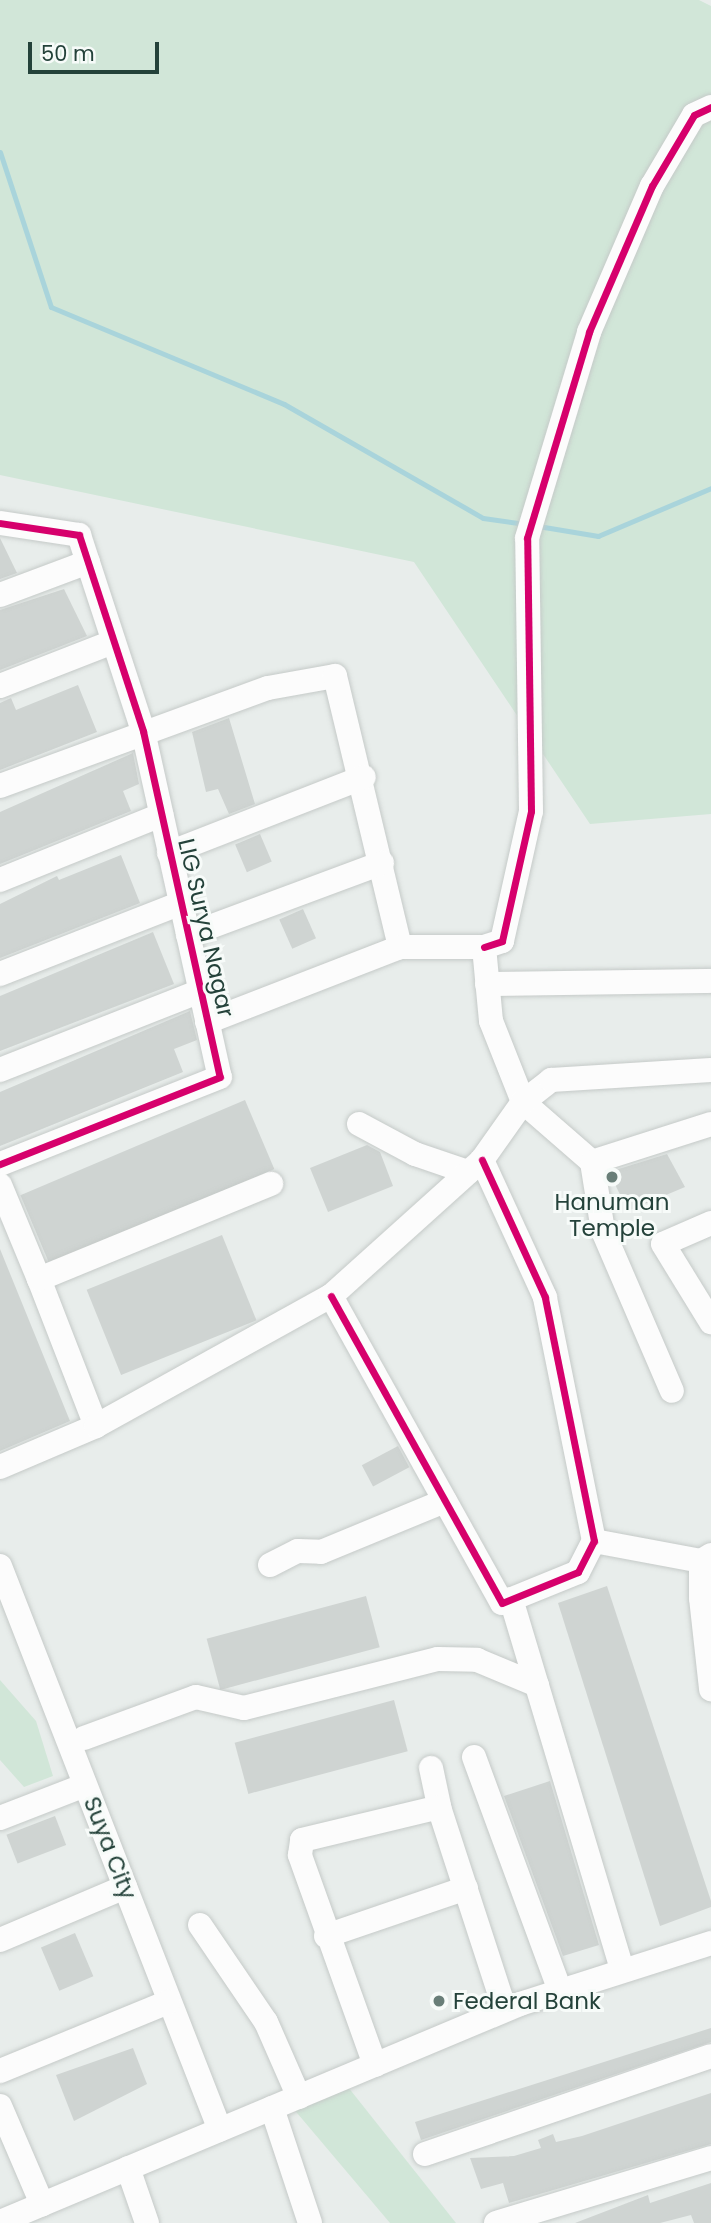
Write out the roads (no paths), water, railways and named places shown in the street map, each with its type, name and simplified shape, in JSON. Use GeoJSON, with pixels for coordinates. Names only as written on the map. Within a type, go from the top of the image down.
{"type":"FeatureCollection","features":[{"type":"Feature","properties":{"kind":"street"},"geometry":{"type":"LineString","coordinates":[[207,1022],[400,947],[484,947],[502,941],[531,811],[527,538],[589,332],[652,186],[694,115],[711,107]]}},
{"type":"Feature","properties":{"kind":"street","name":"LIG Surya Nagar"},"geometry":{"type":"LineString","coordinates":[[0,523],[68,530],[79,535],[143,731],[220,1077],[0,1164]]}},
{"type":"Feature","properties":{"kind":"street"},"geometry":{"type":"LineString","coordinates":[[0,595],[89,562]]}},
{"type":"Feature","properties":{"kind":"street"},"geometry":{"type":"LineString","coordinates":[[0,686],[113,642]]}},
{"type":"Feature","properties":{"kind":"street"},"geometry":{"type":"LineString","coordinates":[[0,786],[143,731],[268,688],[335,676],[364,777],[400,947]]}},
{"type":"Feature","properties":{"kind":"street"},"geometry":{"type":"LineString","coordinates":[[169,853],[364,777]]}},
{"type":"Feature","properties":{"kind":"street"},"geometry":{"type":"LineString","coordinates":[[0,880],[161,815]]}},
{"type":"Feature","properties":{"kind":"street"},"geometry":{"type":"LineString","coordinates":[[188,936],[382,863]]}},
{"type":"Feature","properties":{"kind":"street"},"geometry":{"type":"LineString","coordinates":[[0,974],[181,904]]}},
{"type":"Feature","properties":{"kind":"street"},"geometry":{"type":"LineString","coordinates":[[484,947],[491,1021],[523,1102],[592,1162],[603,1231],[673,1391]]}},
{"type":"Feature","properties":{"kind":"street"},"geometry":{"type":"LineString","coordinates":[[487,984],[711,981]]}},
{"type":"Feature","properties":{"kind":"street"},"geometry":{"type":"LineString","coordinates":[[0,1070],[201,991]]}},
{"type":"Feature","properties":{"kind":"street"},"geometry":{"type":"LineString","coordinates":[[0,1467],[96,1426],[331,1296],[475,1166],[523,1102],[551,1080],[711,1070]]}},
{"type":"Feature","properties":{"kind":"street"},"geometry":{"type":"LineString","coordinates":[[359,1124],[415,1154],[475,1166]]}},
{"type":"Feature","properties":{"kind":"street"},"geometry":{"type":"LineString","coordinates":[[592,1162],[711,1124]]}},
{"type":"Feature","properties":{"kind":"street"},"geometry":{"type":"LineString","coordinates":[[331,1296],[502,1603],[578,1572],[594,1541],[545,1297],[475,1166]]}},
{"type":"Feature","properties":{"kind":"street"},"geometry":{"type":"LineString","coordinates":[[39,1279],[271,1184]]}},
{"type":"Feature","properties":{"kind":"street"},"geometry":{"type":"LineString","coordinates":[[0,1185],[96,1426]]}},
{"type":"Feature","properties":{"kind":"street"},"geometry":{"type":"LineString","coordinates":[[711,1223],[663,1244],[711,1322]]}},
{"type":"Feature","properties":{"kind":"street"},"geometry":{"type":"LineString","coordinates":[[270,1565],[298,1551],[321,1552],[445,1501]]}},
{"type":"Feature","properties":{"kind":"street"},"geometry":{"type":"LineString","coordinates":[[594,1541],[706,1559],[711,1689]]}},
{"type":"Feature","properties":{"kind":"street","name":"Suya City"},"geometry":{"type":"LineString","coordinates":[[0,1566],[220,2130]]}},
{"type":"Feature","properties":{"kind":"street"},"geometry":{"type":"LineString","coordinates":[[511,1599],[622,1970]]}},
{"type":"Feature","properties":{"kind":"street"},"geometry":{"type":"LineString","coordinates":[[84,1738],[196,1697],[244,1708],[398,1664],[438,1659],[477,1660],[537,1685]]}},
{"type":"Feature","properties":{"kind":"street"},"geometry":{"type":"LineString","coordinates":[[474,1757],[561,1993]]}},
{"type":"Feature","properties":{"kind":"street"},"geometry":{"type":"LineString","coordinates":[[431,1768],[439,1807],[505,2010]]}},
{"type":"Feature","properties":{"kind":"street"},"geometry":{"type":"LineString","coordinates":[[0,1818],[85,1785]]}},
{"type":"Feature","properties":{"kind":"street"},"geometry":{"type":"LineString","coordinates":[[375,2065],[326,1936],[300,1855],[302,1840],[439,1807]]}},
{"type":"Feature","properties":{"kind":"street"},"geometry":{"type":"LineString","coordinates":[[0,1940],[125,1887]]}},
{"type":"Feature","properties":{"kind":"street"},"geometry":{"type":"LineString","coordinates":[[326,1936],[466,1888]]}},
{"type":"Feature","properties":{"kind":"street"},"geometry":{"type":"LineString","coordinates":[[200,1926],[266,2022],[299,2097]]}},
{"type":"Feature","properties":{"kind":"street"},"geometry":{"type":"LineString","coordinates":[[0,2222],[505,2010],[711,1942]]}},
{"type":"Feature","properties":{"kind":"street"},"geometry":{"type":"LineString","coordinates":[[0,2071],[168,2002]]}},
{"type":"Feature","properties":{"kind":"street"},"geometry":{"type":"LineString","coordinates":[[425,2154],[711,2056]]}},
{"type":"Feature","properties":{"kind":"street"},"geometry":{"type":"LineString","coordinates":[[0,2106],[42,2204]]}},
{"type":"Feature","properties":{"kind":"street"},"geometry":{"type":"LineString","coordinates":[[272,2108],[310,2223]]}},
{"type":"Feature","properties":{"kind":"street"},"geometry":{"type":"LineString","coordinates":[[496,2223],[711,2158]]}},
{"type":"Feature","properties":{"kind":"street"},"geometry":{"type":"LineString","coordinates":[[128,2168],[147,2223]]}},
{"type":"Feature","properties":{"kind":"waterway"},"geometry":{"type":"LineString","coordinates":[[0,152],[51,307],[284,404],[483,518],[525,524]]}},
{"type":"Feature","properties":{"kind":"waterway"},"geometry":{"type":"LineString","coordinates":[[538,526],[598,536],[711,488]]}},
{"type":"Feature","properties":{"kind":"place","name":"Hanuman Temple"},"geometry":{"type":"Point","coordinates":[612,1177]}},
{"type":"Feature","properties":{"kind":"place","name":"Federal Bank"},"geometry":{"type":"Point","coordinates":[439,2001]}}]}
